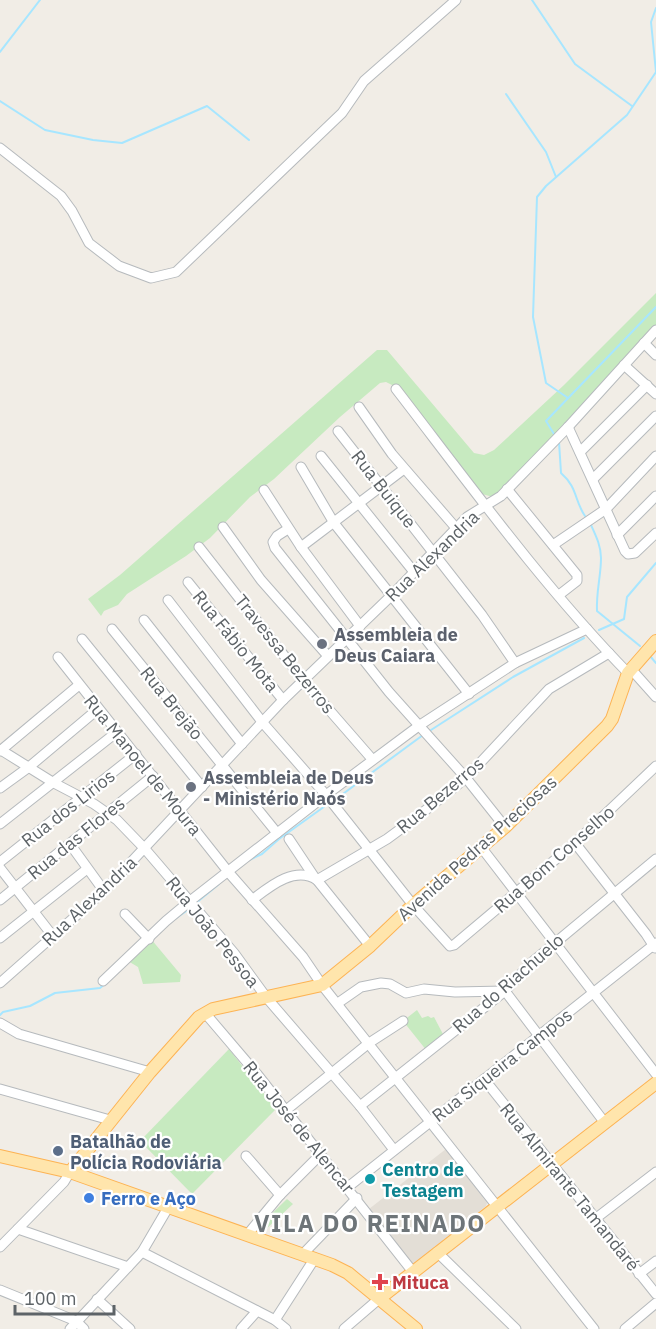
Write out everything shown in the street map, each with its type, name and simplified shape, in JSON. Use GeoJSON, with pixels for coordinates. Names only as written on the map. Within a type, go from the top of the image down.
{"type":"FeatureCollection","features":[{"type":"Feature","properties":{"kind":"main road","name":"Avenida Pedras Preciosas"},"geometry":{"type":"LineString","coordinates":[[322,985],[370,946],[413,905],[505,827],[607,726],[612,719],[630,671],[655,645]]}},
{"type":"Feature","properties":{"kind":"main road"},"geometry":{"type":"LineString","coordinates":[[70,1172],[110,1120],[199,1017],[205,1013],[322,985]]}},
{"type":"Feature","properties":{"kind":"main road"},"geometry":{"type":"LineString","coordinates":[[380,1298],[656,1083]]}},
{"type":"Feature","properties":{"kind":"main road"},"geometry":{"type":"LineString","coordinates":[[0,1156],[70,1172],[341,1268],[416,1329]]}},
{"type":"Feature","properties":{"kind":"street"},"geometry":{"type":"LineString","coordinates":[[0,148],[61,196],[89,243],[119,266],[152,278],[176,272],[342,113],[364,81],[456,0]]}},
{"type":"Feature","properties":{"kind":"street","name":"Rua Alexandria"},"geometry":{"type":"LineString","coordinates":[[0,983],[104,891],[283,700],[392,595],[466,517],[501,496],[568,427],[656,330]]}},
{"type":"Feature","properties":{"kind":"street"},"geometry":{"type":"LineString","coordinates":[[644,343],[656,355]]}},
{"type":"Feature","properties":{"kind":"street"},"geometry":{"type":"LineString","coordinates":[[624,365],[656,394]]}},
{"type":"Feature","properties":{"kind":"street"},"geometry":{"type":"LineString","coordinates":[[580,452],[647,385]]}},
{"type":"Feature","properties":{"kind":"street"},"geometry":{"type":"LineString","coordinates":[[396,389],[486,505],[587,629],[656,697]]}},
{"type":"Feature","properties":{"kind":"street"},"geometry":{"type":"LineString","coordinates":[[359,407],[405,469],[456,528]]}},
{"type":"Feature","properties":{"kind":"street"},"geometry":{"type":"LineString","coordinates":[[593,479],[656,416]]}},
{"type":"Feature","properties":{"kind":"street"},"geometry":{"type":"LineString","coordinates":[[568,427],[625,551],[628,554],[635,553],[656,533]]}},
{"type":"Feature","properties":{"kind":"street","name":"Rua Buique"},"geometry":{"type":"LineString","coordinates":[[339,431],[498,637],[515,663]]}},
{"type":"Feature","properties":{"kind":"street"},"geometry":{"type":"LineString","coordinates":[[321,456],[414,572]]}},
{"type":"Feature","properties":{"kind":"street"},"geometry":{"type":"LineString","coordinates":[[553,545],[606,509],[656,456]]}},
{"type":"Feature","properties":{"kind":"street"},"geometry":{"type":"LineString","coordinates":[[301,467],[334,523],[469,694]]}},
{"type":"Feature","properties":{"kind":"street"},"geometry":{"type":"LineString","coordinates":[[301,547],[405,469]]}},
{"type":"Feature","properties":{"kind":"street"},"geometry":{"type":"LineString","coordinates":[[507,489],[578,577],[577,581],[559,595]]}},
{"type":"Feature","properties":{"kind":"street"},"geometry":{"type":"LineString","coordinates":[[264,490],[288,529],[360,626]]}},
{"type":"Feature","properties":{"kind":"street"},"geometry":{"type":"LineString","coordinates":[[617,535],[656,495]]}},
{"type":"Feature","properties":{"kind":"street"},"geometry":{"type":"LineString","coordinates":[[223,527],[267,587],[328,657]]}},
{"type":"Feature","properties":{"kind":"street"},"geometry":{"type":"LineString","coordinates":[[288,529],[276,536],[273,542],[275,548],[389,692],[466,778],[505,827]]}},
{"type":"Feature","properties":{"kind":"street","name":"Travessa Bezerros"},"geometry":{"type":"LineString","coordinates":[[199,547],[304,681],[372,759]]}},
{"type":"Feature","properties":{"kind":"street","name":"Rua Fábio Mota"},"geometry":{"type":"LineString","coordinates":[[188,582],[283,700]]}},
{"type":"Feature","properties":{"kind":"street"},"geometry":{"type":"LineString","coordinates":[[168,600],[262,723],[326,795],[413,905]]}},
{"type":"Feature","properties":{"kind":"street"},"geometry":{"type":"LineString","coordinates":[[144,620],[242,744]]}},
{"type":"Feature","properties":{"kind":"street","name":"Rua Brejão"},"geometry":{"type":"LineString","coordinates":[[112,629],[276,833]]}},
{"type":"Feature","properties":{"kind":"street"},"geometry":{"type":"LineString","coordinates":[[103,981],[166,921],[190,902],[231,876],[276,833],[372,759],[515,663],[587,629]]}},
{"type":"Feature","properties":{"kind":"street"},"geometry":{"type":"LineString","coordinates":[[82,639],[202,787]]}},
{"type":"Feature","properties":{"kind":"street","name":"Rua Bezerros"},"geometry":{"type":"LineString","coordinates":[[252,900],[292,876],[316,879],[370,849],[417,817],[466,778],[549,689],[609,653]]}},
{"type":"Feature","properties":{"kind":"street","name":"Rua Manoel de Moura"},"geometry":{"type":"LineString","coordinates":[[58,657],[231,876],[303,957],[322,985],[594,1329]]}},
{"type":"Feature","properties":{"kind":"street"},"geometry":{"type":"LineString","coordinates":[[0,750],[79,685]]}},
{"type":"Feature","properties":{"kind":"street"},"geometry":{"type":"LineString","coordinates":[[0,788],[98,709]]}},
{"type":"Feature","properties":{"kind":"street"},"geometry":{"type":"LineString","coordinates":[[0,824],[117,732]]}},
{"type":"Feature","properties":{"kind":"street","name":"Rua João Pessoa"},"geometry":{"type":"LineString","coordinates":[[0,750],[117,820],[234,953],[267,997],[360,1106],[394,1150]]}},
{"type":"Feature","properties":{"kind":"street","name":"Rua dos Lirios"},"geometry":{"type":"LineString","coordinates":[[0,862],[136,754]]}},
{"type":"Feature","properties":{"kind":"street","name":"Rua Bom Conselho"},"geometry":{"type":"LineString","coordinates":[[413,905],[448,945],[454,945],[575,843],[656,766]]}},
{"type":"Feature","properties":{"kind":"street","name":"Rua das Flores"},"geometry":{"type":"LineString","coordinates":[[0,900],[153,776]]}},
{"type":"Feature","properties":{"kind":"street"},"geometry":{"type":"LineString","coordinates":[[289,839],[316,879],[370,946]]}},
{"type":"Feature","properties":{"kind":"street"},"geometry":{"type":"LineString","coordinates":[[575,843],[655,946]]}},
{"type":"Feature","properties":{"kind":"street"},"geometry":{"type":"LineString","coordinates":[[70,844],[104,891]]}},
{"type":"Feature","properties":{"kind":"street"},"geometry":{"type":"LineString","coordinates":[[481,847],[656,1074]]}},
{"type":"Feature","properties":{"kind":"street","name":"Rua do Riachuelo"},"geometry":{"type":"LineString","coordinates":[[360,1106],[505,991],[531,963],[656,859]]}},
{"type":"Feature","properties":{"kind":"street"},"geometry":{"type":"LineString","coordinates":[[0,868],[52,935]]}},
{"type":"Feature","properties":{"kind":"street"},"geometry":{"type":"LineString","coordinates":[[0,938],[87,869]]}},
{"type":"Feature","properties":{"kind":"street"},"geometry":{"type":"LineString","coordinates":[[125,914],[149,939]]}},
{"type":"Feature","properties":{"kind":"street","name":"Rua Siqueira Campos"},"geometry":{"type":"LineString","coordinates":[[348,1187],[655,946]]}},
{"type":"Feature","properties":{"kind":"street"},"geometry":{"type":"LineString","coordinates":[[338,1003],[361,987],[381,983],[390,984],[406,993],[424,989],[455,992],[505,991],[605,1123]]}},
{"type":"Feature","properties":{"kind":"street","name":"Rua José de Alencar"},"geometry":{"type":"LineString","coordinates":[[205,1013],[357,1198],[413,1272]]}},
{"type":"Feature","properties":{"kind":"street"},"geometry":{"type":"LineString","coordinates":[[285,1111],[369,1043],[403,1021]]}},
{"type":"Feature","properties":{"kind":"street"},"geometry":{"type":"LineString","coordinates":[[0,1023],[20,1034],[150,1072]]}},
{"type":"Feature","properties":{"kind":"street","name":"Rua Almirante Tamandaré"},"geometry":{"type":"LineString","coordinates":[[484,1079],[656,1294]]}},
{"type":"Feature","properties":{"kind":"street"},"geometry":{"type":"LineString","coordinates":[[0,1089],[110,1120]]}},
{"type":"Feature","properties":{"kind":"street"},"geometry":{"type":"LineString","coordinates":[[247,1235],[280,1195],[320,1155]]}},
{"type":"Feature","properties":{"kind":"street"},"geometry":{"type":"LineString","coordinates":[[246,1156],[280,1195]]}},
{"type":"Feature","properties":{"kind":"street"},"geometry":{"type":"LineString","coordinates":[[0,1247],[64,1182],[70,1172]]}},
{"type":"Feature","properties":{"kind":"street"},"geometry":{"type":"LineString","coordinates":[[595,1220],[656,1172]]}},
{"type":"Feature","properties":{"kind":"street"},"geometry":{"type":"LineString","coordinates":[[275,1320],[309,1256],[357,1198]]}},
{"type":"Feature","properties":{"kind":"street"},"geometry":{"type":"LineString","coordinates":[[73,1325],[142,1252],[169,1206]]}},
{"type":"Feature","properties":{"kind":"street"},"geometry":{"type":"LineString","coordinates":[[18,1228],[128,1267]]}},
{"type":"Feature","properties":{"kind":"street"},"geometry":{"type":"LineString","coordinates":[[142,1252],[275,1320],[286,1329]]}},
{"type":"Feature","properties":{"kind":"street"},"geometry":{"type":"LineString","coordinates":[[437,1252],[516,1329]]}},
{"type":"Feature","properties":{"kind":"street"},"geometry":{"type":"LineString","coordinates":[[639,1274],[656,1261]]}},
{"type":"Feature","properties":{"kind":"street"},"geometry":{"type":"LineString","coordinates":[[0,1290],[84,1329]]}},
{"type":"Feature","properties":{"kind":"street"},"geometry":{"type":"LineString","coordinates":[[344,1329],[380,1298]]}},
{"type":"Feature","properties":{"kind":"street"},"geometry":{"type":"LineString","coordinates":[[97,1299],[130,1329]]}},
{"type":"Feature","properties":{"kind":"street"},"geometry":{"type":"LineString","coordinates":[[625,1329],[656,1304]]}},
{"type":"Feature","properties":{"kind":"street"},"geometry":{"type":"LineString","coordinates":[[241,1329],[257,1311]]}},
{"type":"Feature","properties":{"kind":"shaded area"},"geometry":{"type":"Polygon","coordinates":[[[446,1149],[487,1203],[412,1265],[369,1209],[446,1149]]]}},
{"type":"Feature","properties":{"kind":"green space"},"geometry":{"type":"Polygon","coordinates":[[[656,293],[656,325],[574,415],[493,497],[482,494],[400,389],[386,382],[380,383],[274,479],[250,497],[210,538],[186,556],[127,594],[118,605],[104,611],[101,616],[88,599],[120,575],[377,350],[387,350],[474,453],[484,455],[494,450],[564,385],[656,293]]]}},
{"type":"Feature","properties":{"kind":"green space"},"geometry":{"type":"Polygon","coordinates":[[[151,939],[181,975],[180,982],[143,984],[138,967],[128,961],[151,939]]]}},
{"type":"Feature","properties":{"kind":"green space"},"geometry":{"type":"Polygon","coordinates":[[[417,1010],[422,1018],[434,1017],[445,1038],[427,1051],[403,1021],[417,1010]]]}},
{"type":"Feature","properties":{"kind":"green space"},"geometry":{"type":"Polygon","coordinates":[[[229,1049],[276,1109],[192,1194],[140,1141],[229,1049]]]}},
{"type":"Feature","properties":{"kind":"green space"},"geometry":{"type":"Polygon","coordinates":[[[287,1199],[293,1204],[263,1234],[258,1232],[258,1227],[287,1199]]]}},
{"type":"Feature","properties":{"kind":"waterway"},"geometry":{"type":"LineString","coordinates":[[0,52],[40,0]]}},
{"type":"Feature","properties":{"kind":"waterway"},"geometry":{"type":"LineString","coordinates":[[532,0],[575,64],[632,106]]}},
{"type":"Feature","properties":{"kind":"waterway"},"geometry":{"type":"LineString","coordinates":[[656,8],[651,22],[656,72]]}},
{"type":"Feature","properties":{"kind":"waterway"},"geometry":{"type":"LineString","coordinates":[[568,398],[546,383],[533,317],[537,197],[546,186],[627,115],[656,72]]}},
{"type":"Feature","properties":{"kind":"waterway"},"geometry":{"type":"LineString","coordinates":[[506,94],[546,152],[556,177]]}},
{"type":"Feature","properties":{"kind":"waterway"},"geometry":{"type":"LineString","coordinates":[[0,101],[45,130],[93,140],[122,143],[207,106],[249,140]]}},
{"type":"Feature","properties":{"kind":"waterway"},"geometry":{"type":"LineString","coordinates":[[554,434],[546,421],[656,307]]}},
{"type":"Feature","properties":{"kind":"waterway"},"geometry":{"type":"LineString","coordinates":[[559,442],[561,473],[573,489],[585,516]]}},
{"type":"Feature","properties":{"kind":"waterway"},"geometry":{"type":"LineString","coordinates":[[591,525],[601,554],[597,611],[640,646]]}},
{"type":"Feature","properties":{"kind":"waterway"},"geometry":{"type":"LineString","coordinates":[[599,630],[624,619],[627,597],[656,563]]}},
{"type":"Feature","properties":{"kind":"waterway"},"geometry":{"type":"LineString","coordinates":[[431,730],[513,677],[584,638]]}},
{"type":"Feature","properties":{"kind":"waterway"},"geometry":{"type":"LineString","coordinates":[[650,656],[656,663]]}},
{"type":"Feature","properties":{"kind":"waterway"},"geometry":{"type":"LineString","coordinates":[[336,799],[423,735]]}},
{"type":"Feature","properties":{"kind":"waterway"},"geometry":{"type":"LineString","coordinates":[[247,861],[262,854],[328,804]]}},
{"type":"Feature","properties":{"kind":"waterway"},"geometry":{"type":"LineString","coordinates":[[196,903],[219,884]]}},
{"type":"Feature","properties":{"kind":"waterway"},"geometry":{"type":"LineString","coordinates":[[172,921],[192,907]]}},
{"type":"Feature","properties":{"kind":"waterway"},"geometry":{"type":"LineString","coordinates":[[0,1015],[3,1012],[30,1006],[55,993],[100,988],[105,984]]}},
{"type":"Feature","properties":{"kind":"place","name":"Assembleia de Deus Caiara"},"geometry":{"type":"Point","coordinates":[322,644]}},
{"type":"Feature","properties":{"kind":"place","name":"Assembleia de Deus - Ministério Naós"},"geometry":{"type":"Point","coordinates":[191,787]}},
{"type":"Feature","properties":{"kind":"place","name":"Batalhão de Polícia Rodoviária"},"geometry":{"type":"Point","coordinates":[58,1151]}},
{"type":"Feature","properties":{"kind":"place","name":"Centro de Testagem"},"geometry":{"type":"Point","coordinates":[370,1179]}},
{"type":"Feature","properties":{"kind":"place","name":"Ferro e Aço"},"geometry":{"type":"Point","coordinates":[89,1198]}},
{"type":"Feature","properties":{"kind":"place","name":"Mituca"},"geometry":{"type":"Point","coordinates":[380,1282]}},
{"type":"Feature","properties":{"kind":"district","name":"VILA DO REINADO"},"geometry":{"type":"Point","coordinates":[370,1223]}}]}
